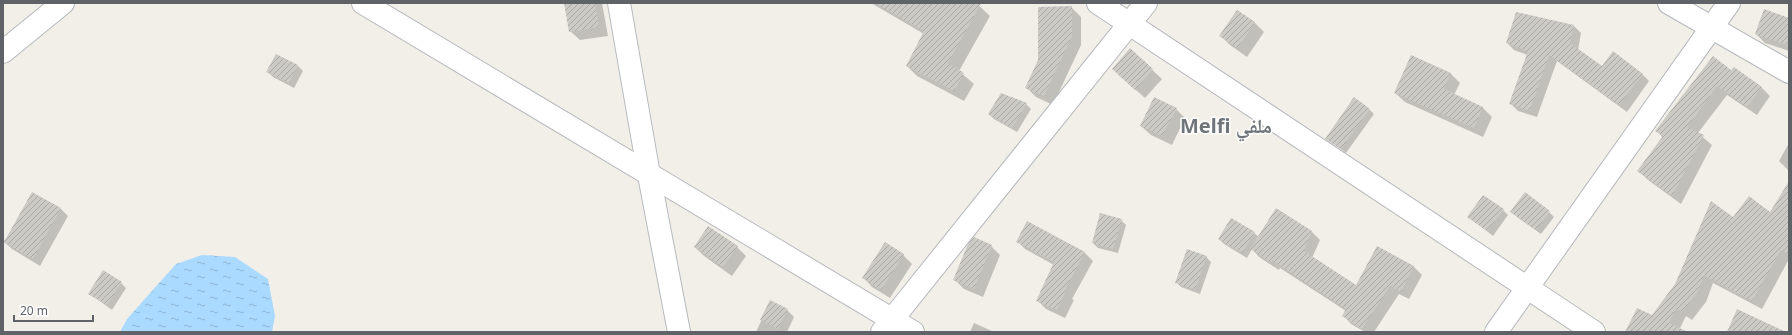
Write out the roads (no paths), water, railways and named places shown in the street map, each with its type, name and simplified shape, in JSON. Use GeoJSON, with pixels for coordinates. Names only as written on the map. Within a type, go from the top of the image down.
{"type":"FeatureCollection","features":[{"type":"Feature","properties":{"kind":"street"},"geometry":{"type":"LineString","coordinates":[[3,52],[64,3]]}},
{"type":"Feature","properties":{"kind":"street"},"geometry":{"type":"LineString","coordinates":[[363,3],[649,175],[887,326],[913,332]]}},
{"type":"Feature","properties":{"kind":"street"},"geometry":{"type":"LineString","coordinates":[[619,3],[649,175],[679,332]]}},
{"type":"Feature","properties":{"kind":"street"},"geometry":{"type":"LineString","coordinates":[[1098,3],[1528,286],[1594,332]]}},
{"type":"Feature","properties":{"kind":"street"},"geometry":{"type":"LineString","coordinates":[[887,326],[1146,3]]}},
{"type":"Feature","properties":{"kind":"street"},"geometry":{"type":"LineString","coordinates":[[1669,3],[1789,72]]}},
{"type":"Feature","properties":{"kind":"street"},"geometry":{"type":"LineString","coordinates":[[1496,332],[1729,3]]}},
{"type":"Feature","properties":{"kind":"water"},"geometry":{"type":"Polygon","coordinates":[[[202,255],[235,257],[268,279],[275,316],[272,332],[120,332],[127,319],[176,264],[202,255]]]}},
{"type":"Feature","properties":{"kind":"district","name":"Melfi ملفي"},"geometry":{"type":"Point","coordinates":[1226,126]}}]}
